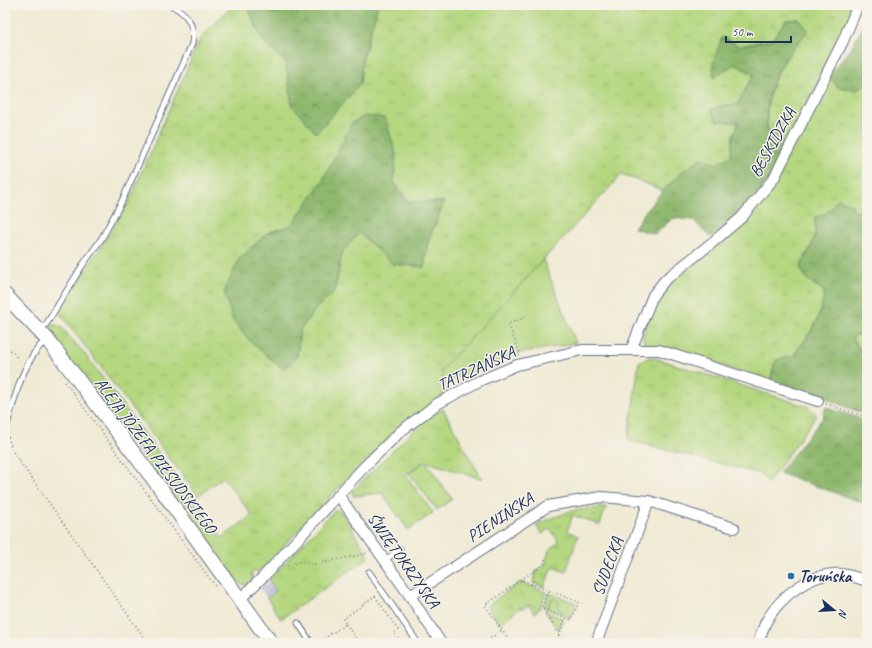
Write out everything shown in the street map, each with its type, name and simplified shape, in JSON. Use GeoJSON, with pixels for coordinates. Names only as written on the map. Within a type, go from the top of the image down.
{"type":"FeatureCollection","features":[{"type":"Feature","properties":{"kind":"main road","name":"ALEJA JÓZEFA PIŁSUDSKIEGO"},"geometry":{"type":"LineString","coordinates":[[5,295],[43,335],[164,493],[271,643]]}},
{"type":"Feature","properties":{"kind":"street","name":"BESKIDZKA"},"geometry":{"type":"LineString","coordinates":[[631,350],[653,295],[665,280],[714,242],[742,217],[774,178],[843,41],[858,5]]}},
{"type":"Feature","properties":{"kind":"street","name":"TATRZAŃSKA"},"geometry":{"type":"LineString","coordinates":[[240,599],[339,496],[382,448],[419,416],[479,381],[517,365],[582,350],[659,350],[818,401]]}},
{"type":"Feature","properties":{"kind":"street","name":"ŚWIĘTOKRZYSKA"},"geometry":{"type":"LineString","coordinates":[[339,496],[410,596],[441,643]]}},
{"type":"Feature","properties":{"kind":"street","name":"PIENIŃSKA"},"geometry":{"type":"LineString","coordinates":[[410,596],[548,506],[601,497],[649,500],[734,528]]}},
{"type":"Feature","properties":{"kind":"street","name":"SUDECKA"},"geometry":{"type":"LineString","coordinates":[[599,642],[649,500]]}},
{"type":"Feature","properties":{"kind":"street"},"geometry":{"type":"LineString","coordinates":[[758,643],[767,620],[784,597],[803,584],[824,575],[841,574],[867,582]]}},
{"type":"Feature","properties":{"kind":"lane"},"geometry":{"type":"LineString","coordinates":[[6,429],[26,366],[38,347],[47,323],[82,266],[102,238],[122,201],[192,44],[194,33],[191,21],[180,10],[171,5]]}},
{"type":"Feature","properties":{"kind":"lane"},"geometry":{"type":"LineString","coordinates":[[385,560],[400,549]]}},
{"type":"Feature","properties":{"kind":"lane"},"geometry":{"type":"LineString","coordinates":[[369,572],[418,643]]}},
{"type":"Feature","properties":{"kind":"lane"},"geometry":{"type":"LineString","coordinates":[[298,623],[312,643]]}},
{"type":"Feature","properties":{"kind":"path"},"geometry":{"type":"LineString","coordinates":[[517,365],[516,360],[520,352],[508,324],[526,317]]}},
{"type":"Feature","properties":{"kind":"path"},"geometry":{"type":"LineString","coordinates":[[5,344],[16,358],[26,366]]}},
{"type":"Feature","properties":{"kind":"path"},"geometry":{"type":"LineString","coordinates":[[62,379],[219,591]]}},
{"type":"Feature","properties":{"kind":"path"},"geometry":{"type":"LineString","coordinates":[[818,401],[867,417]]}},
{"type":"Feature","properties":{"kind":"path"},"geometry":{"type":"LineString","coordinates":[[6,429],[13,452],[148,643]]}},
{"type":"Feature","properties":{"kind":"path"},"geometry":{"type":"LineString","coordinates":[[284,567],[298,562],[315,564],[371,552]]}},
{"type":"Feature","properties":{"kind":"path"},"geometry":{"type":"LineString","coordinates":[[511,643],[485,605],[544,564],[545,559]]}},
{"type":"Feature","properties":{"kind":"path"},"geometry":{"type":"LineString","coordinates":[[532,585],[534,571]]}},
{"type":"Feature","properties":{"kind":"path"},"geometry":{"type":"LineString","coordinates":[[521,580],[579,602],[571,620],[542,608]]}},
{"type":"Feature","properties":{"kind":"path"},"geometry":{"type":"LineString","coordinates":[[542,608],[548,591]]}},
{"type":"Feature","properties":{"kind":"path"},"geometry":{"type":"LineString","coordinates":[[357,643],[358,642],[343,619],[375,596],[398,630],[394,633],[401,643]]}},
{"type":"Feature","properties":{"kind":"path"},"geometry":{"type":"LineString","coordinates":[[542,608],[559,634]]}},
{"type":"Feature","properties":{"kind":"path"},"geometry":{"type":"LineString","coordinates":[[556,643],[565,618]]}},
{"type":"Feature","properties":{"kind":"path"},"geometry":{"type":"LineString","coordinates":[[317,643],[346,624]]}},
{"type":"Feature","properties":{"kind":"path"},"geometry":{"type":"LineString","coordinates":[[484,643],[502,630]]}},
{"type":"Feature","properties":{"kind":"shaded area"},"geometry":{"type":"Polygon","coordinates":[[[270,582],[276,591],[267,598],[260,588],[270,582]]]}},
{"type":"Feature","properties":{"kind":"green space"},"geometry":{"type":"Polygon","coordinates":[[[233,5],[247,5],[262,40],[286,63],[292,105],[360,84],[362,61],[378,5],[855,5],[835,49],[786,145],[767,128],[769,98],[772,86],[782,64],[808,30],[799,19],[786,20],[772,40],[739,46],[722,38],[714,78],[734,64],[754,74],[737,105],[726,105],[739,123],[733,136],[731,156],[717,164],[684,170],[664,191],[622,174],[441,371],[448,391],[397,432],[349,477],[259,572],[255,571],[251,574],[254,579],[248,585],[237,581],[227,571],[212,547],[48,332],[49,325],[53,324],[61,327],[84,353],[222,538],[252,515],[223,477],[198,496],[59,312],[127,206],[201,37],[233,5]],[[352,123],[323,180],[292,225],[267,233],[233,321],[251,342],[283,369],[297,357],[300,330],[318,306],[335,291],[342,252],[359,233],[393,264],[424,267],[428,242],[444,202],[409,202],[394,182],[396,154],[352,123]]]}},
{"type":"Feature","properties":{"kind":"green space"},"geometry":{"type":"Polygon","coordinates":[[[247,5],[378,5],[362,61],[360,84],[316,133],[292,105],[286,63],[262,40],[247,5]]]}},
{"type":"Feature","properties":{"kind":"green space"},"geometry":{"type":"Polygon","coordinates":[[[799,19],[808,30],[782,64],[776,75],[769,98],[767,128],[786,145],[772,175],[729,225],[710,237],[693,220],[673,218],[655,234],[634,228],[656,199],[691,165],[701,158],[717,164],[731,156],[733,136],[739,123],[716,121],[711,109],[726,105],[737,105],[754,74],[734,64],[714,78],[713,63],[722,37],[739,46],[772,40],[786,20],[799,19]]]}},
{"type":"Feature","properties":{"kind":"green space"},"geometry":{"type":"Polygon","coordinates":[[[867,19],[867,82],[858,90],[838,87],[829,76],[850,50],[867,19]]]}},
{"type":"Feature","properties":{"kind":"green space"},"geometry":{"type":"Polygon","coordinates":[[[829,76],[858,90],[867,82],[867,210],[854,211],[852,205],[838,199],[827,213],[814,218],[816,228],[814,238],[811,247],[805,256],[813,284],[824,291],[818,318],[804,342],[792,357],[776,360],[770,381],[661,347],[645,346],[643,337],[647,317],[663,286],[740,224],[829,76]]]}},
{"type":"Feature","properties":{"kind":"green space"},"geometry":{"type":"Polygon","coordinates":[[[364,116],[385,118],[396,154],[394,182],[408,202],[444,202],[428,242],[424,267],[393,264],[359,233],[342,252],[335,291],[318,306],[300,330],[297,357],[283,369],[251,342],[233,321],[224,292],[239,259],[267,233],[292,225],[323,180],[352,123],[364,116]]]}},
{"type":"Feature","properties":{"kind":"green space"},"geometry":{"type":"Polygon","coordinates":[[[838,199],[852,205],[854,211],[867,210],[867,294],[864,312],[867,312],[867,334],[855,335],[852,339],[867,359],[867,402],[862,413],[818,395],[770,381],[776,360],[792,357],[814,327],[821,310],[824,291],[807,279],[800,268],[810,250],[814,238],[814,218],[827,213],[838,199]]]}},
{"type":"Feature","properties":{"kind":"green space"},"geometry":{"type":"Polygon","coordinates":[[[543,260],[576,343],[515,354],[479,370],[477,368],[445,384],[441,371],[543,260]]]}},
{"type":"Feature","properties":{"kind":"green space"},"geometry":{"type":"Polygon","coordinates":[[[855,334],[867,334],[867,359],[852,339],[855,334]]]}},
{"type":"Feature","properties":{"kind":"green space"},"geometry":{"type":"Polygon","coordinates":[[[651,357],[809,407],[817,415],[768,483],[761,474],[628,440],[639,362],[651,357]]]}},
{"type":"Feature","properties":{"kind":"green space"},"geometry":{"type":"Polygon","coordinates":[[[826,407],[867,421],[867,495],[864,503],[779,473],[822,419],[826,407]]]}},
{"type":"Feature","properties":{"kind":"green space"},"geometry":{"type":"Polygon","coordinates":[[[443,409],[482,479],[424,461],[406,475],[433,513],[408,530],[382,493],[353,496],[352,491],[423,421],[443,409]]]}},
{"type":"Feature","properties":{"kind":"green space"},"geometry":{"type":"Polygon","coordinates":[[[425,461],[452,499],[437,510],[409,473],[425,461]]]}},
{"type":"Feature","properties":{"kind":"green space"},"geometry":{"type":"Polygon","coordinates":[[[606,507],[600,525],[573,515],[567,531],[578,536],[566,572],[552,567],[544,587],[533,583],[535,572],[545,565],[549,550],[559,542],[550,528],[542,534],[536,525],[570,511],[606,507]]]}},
{"type":"Feature","properties":{"kind":"green space"},"geometry":{"type":"Polygon","coordinates":[[[337,510],[343,514],[369,557],[281,619],[267,598],[276,591],[269,580],[334,511],[337,510]]]}},
{"type":"Feature","properties":{"kind":"green space"},"geometry":{"type":"Polygon","coordinates":[[[520,582],[546,592],[540,608],[534,613],[529,605],[522,609],[521,607],[499,624],[487,606],[520,582]]]}},
{"type":"Feature","properties":{"kind":"green space"},"geometry":{"type":"Polygon","coordinates":[[[549,593],[576,603],[571,618],[561,614],[562,611],[557,609],[552,598],[548,609],[544,607],[549,593]]]}},
{"type":"Feature","properties":{"kind":"green space"},"geometry":{"type":"Polygon","coordinates":[[[552,598],[559,602],[557,608],[562,611],[561,614],[548,609],[552,598]]]}},
{"type":"Feature","properties":{"kind":"green space"},"geometry":{"type":"Polygon","coordinates":[[[545,611],[563,619],[559,630],[545,611]]]}},
{"type":"Feature","properties":{"kind":"place","name":"Toruńska"},"geometry":{"type":"Point","coordinates":[791,576]}}]}
